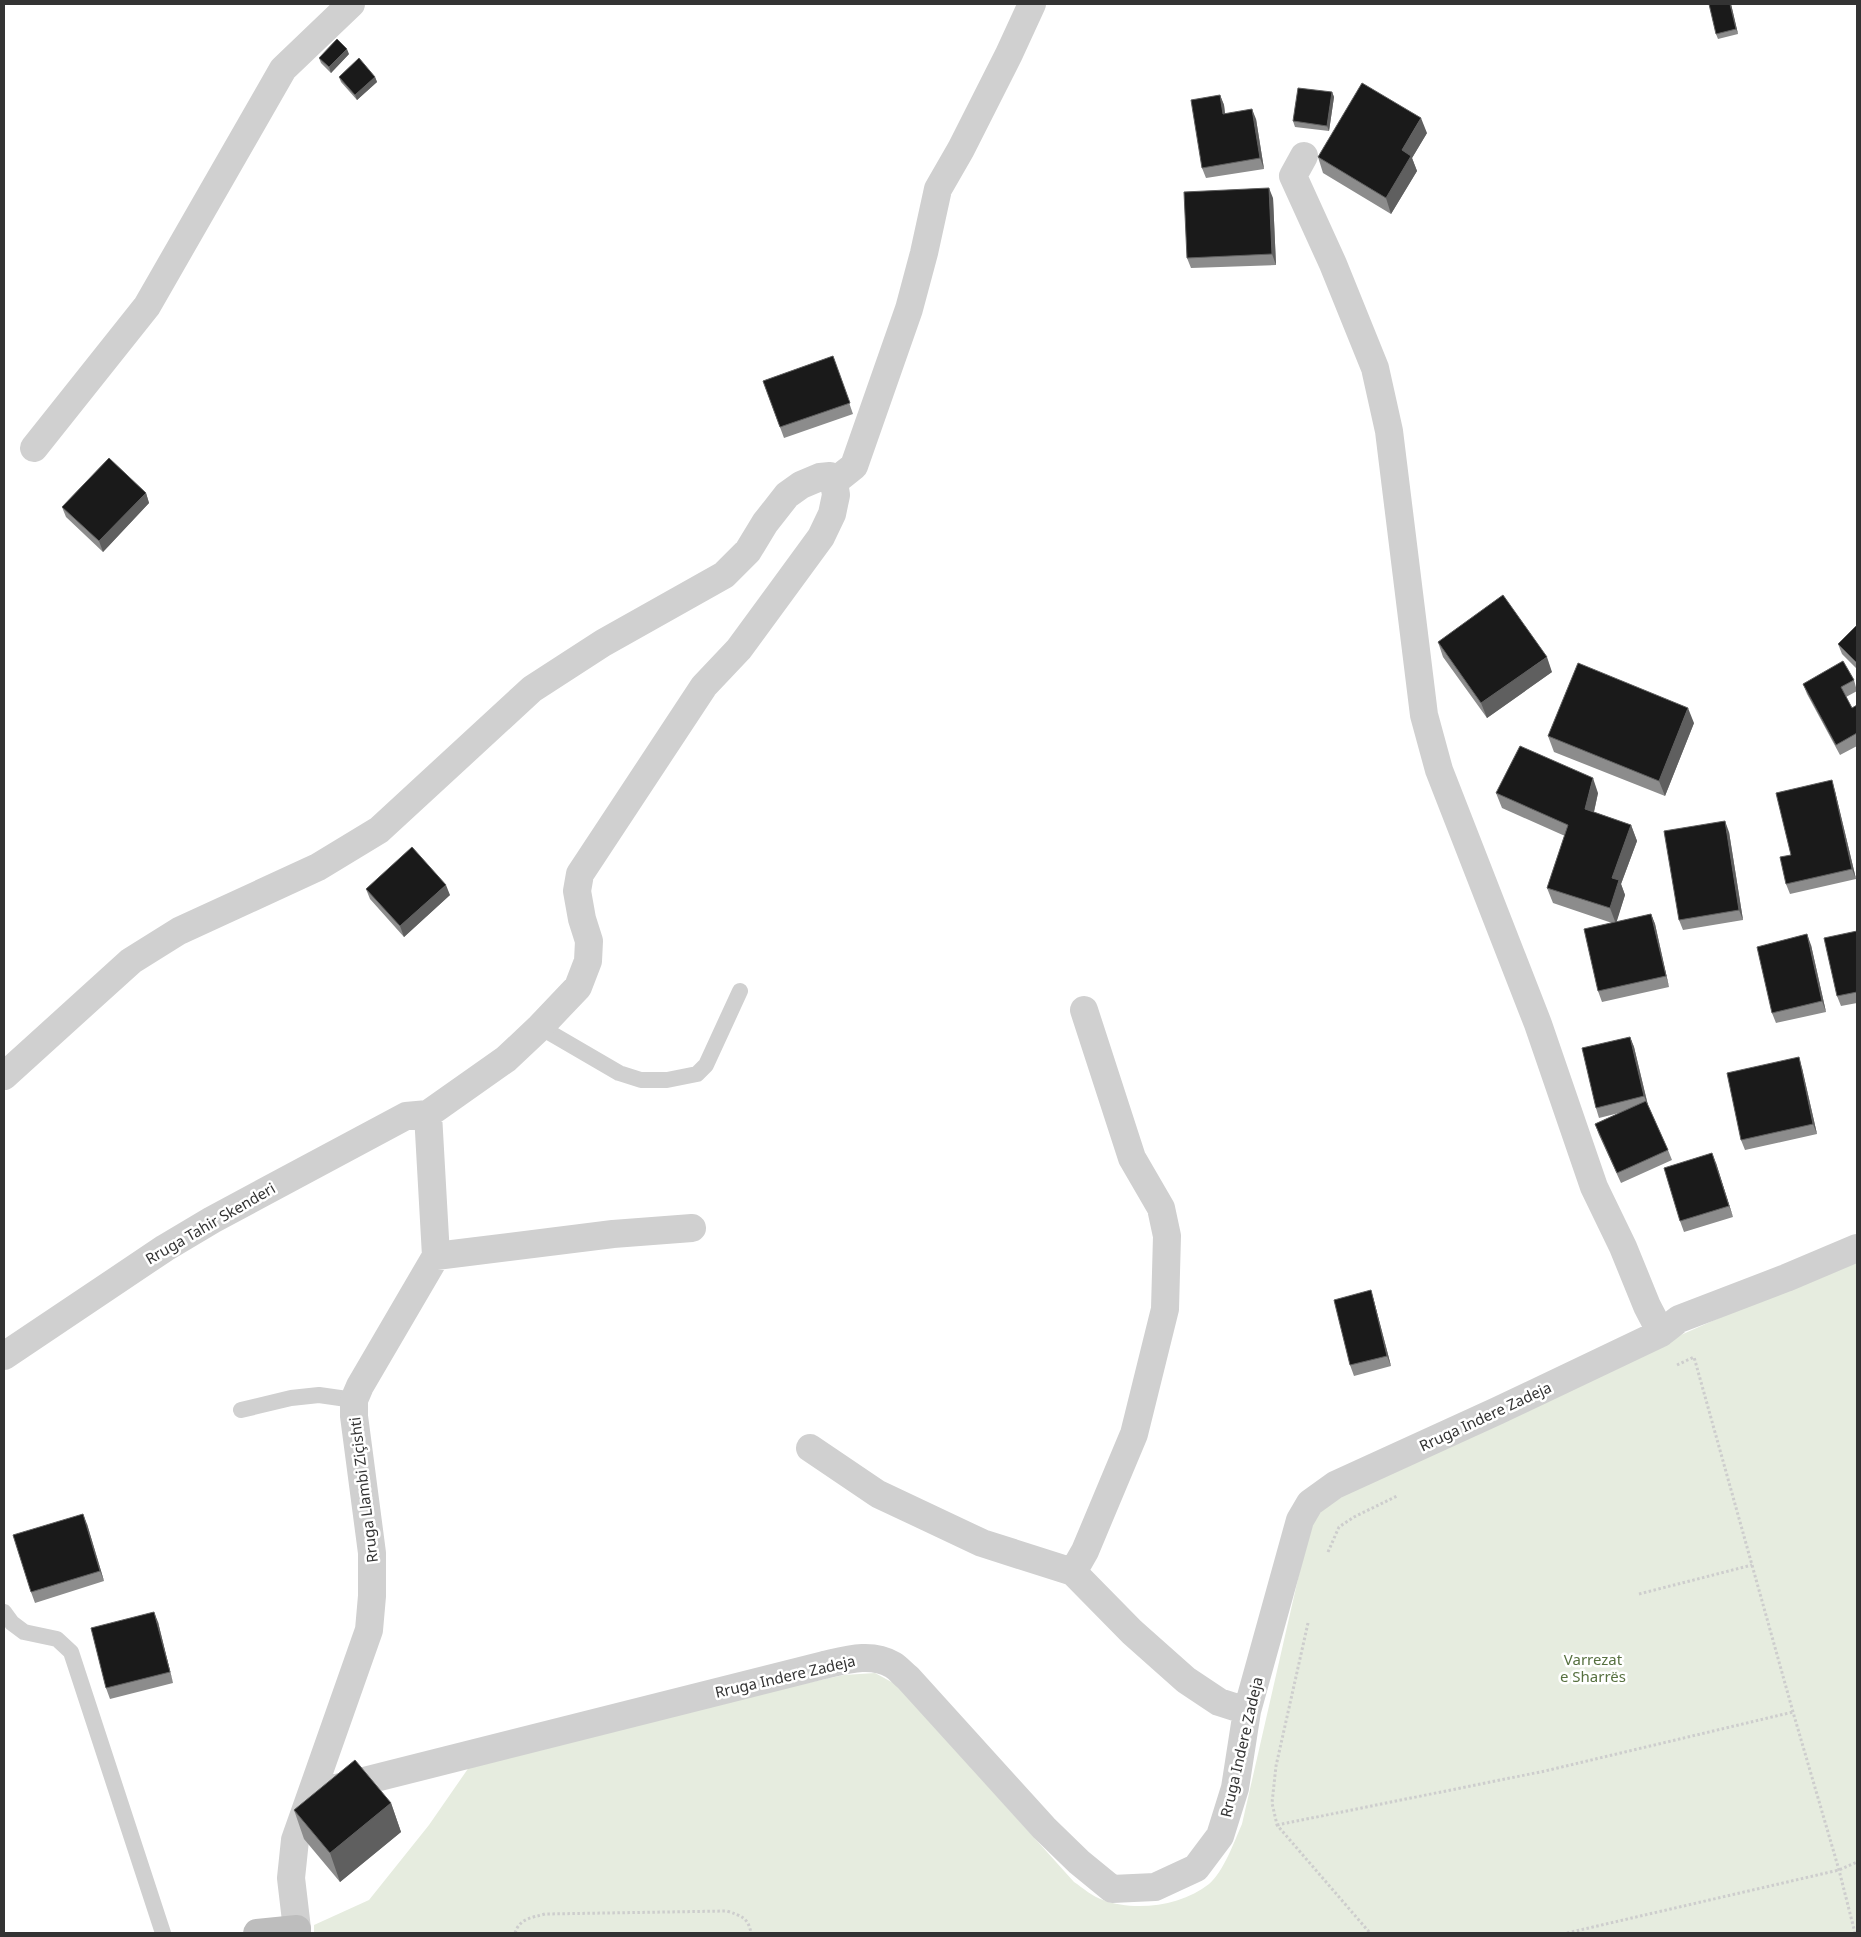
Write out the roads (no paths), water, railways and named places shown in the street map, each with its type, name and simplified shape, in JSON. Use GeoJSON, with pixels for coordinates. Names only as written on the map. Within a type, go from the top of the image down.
{"type":"FeatureCollection","features":[{"type":"Feature","properties":{"kind":"street"},"geometry":{"type":"LineString","coordinates":[[34,448],[147,306],[283,69],[351,4]]}},
{"type":"Feature","properties":{"kind":"street"},"geometry":{"type":"LineString","coordinates":[[834,482],[854,466],[909,309],[938,189],[961,149],[1032,4]]}},
{"type":"Feature","properties":{"kind":"street"},"geometry":{"type":"LineString","coordinates":[[1304,156],[1293,176],[1334,264],[1375,368],[1389,431],[1424,715],[1439,770],[1538,1024],[1594,1187],[1661,1333]]}},
{"type":"Feature","properties":{"kind":"street"},"geometry":{"type":"LineString","coordinates":[[4,1076],[131,961],[179,931],[318,867],[379,830],[532,689],[603,643],[724,575],[748,551],[777,506],[787,495],[801,484],[820,477],[830,476],[834,482],[836,495],[832,514],[821,537],[739,649],[704,686],[580,874],[577,891],[589,941],[588,961],[578,987],[506,1059],[428,1114],[436,1256],[613,1234],[692,1228]]}},
{"type":"Feature","properties":{"kind":"street"},"geometry":{"type":"LineString","coordinates":[[1073,1572],[1085,1551],[1134,1434],[1165,1309],[1167,1236],[1161,1208],[1132,1158],[1084,1010]]}},
{"type":"Feature","properties":{"kind":"street","name":"Rruga Tahir Skenderi"},"geometry":{"type":"LineString","coordinates":[[4,1356],[165,1248],[212,1220],[406,1116],[428,1114]]}},
{"type":"Feature","properties":{"kind":"street","name":"Rruga Indere Zadeja"},"geometry":{"type":"LineString","coordinates":[[315,1784],[336,1788],[824,1665],[855,1658],[875,1658],[892,1664],[908,1678],[1044,1828],[1078,1862],[1112,1889],[1155,1888],[1196,1868],[1220,1836],[1235,1788],[1247,1711],[1300,1520],[1310,1503],[1335,1485],[1661,1333],[1679,1319],[1786,1278],[1857,1248]]}},
{"type":"Feature","properties":{"kind":"street","name":"Rruga Llambi Ziçishti"},"geometry":{"type":"LineString","coordinates":[[297,1931],[291,1878],[295,1840],[369,1630],[372,1596],[372,1553],[354,1416],[354,1400],[360,1386],[436,1256]]}},
{"type":"Feature","properties":{"kind":"street"},"geometry":{"type":"LineString","coordinates":[[810,1448],[878,1494],[982,1543],[1073,1572],[1132,1632],[1186,1680],[1219,1702],[1247,1711]]}},
{"type":"Feature","properties":{"kind":"street"},"geometry":{"type":"LineString","coordinates":[[257,1933],[297,1931]]}},
{"type":"Feature","properties":{"kind":"lane"},"geometry":{"type":"LineString","coordinates":[[540,1027],[619,1073],[641,1080],[667,1080],[696,1074],[706,1065],[740,991]]}},
{"type":"Feature","properties":{"kind":"lane"},"geometry":{"type":"LineString","coordinates":[[242,1410],[290,1398],[319,1395],[354,1400]]}},
{"type":"Feature","properties":{"kind":"lane"},"geometry":{"type":"LineString","coordinates":[[4,1612],[12,1623],[24,1632],[57,1639],[71,1652],[163,1933]]}},
{"type":"Feature","properties":{"kind":"park label","name":"Varrezat e Sharrës"},"geometry":{"type":"Point","coordinates":[1593,1668]}}]}
